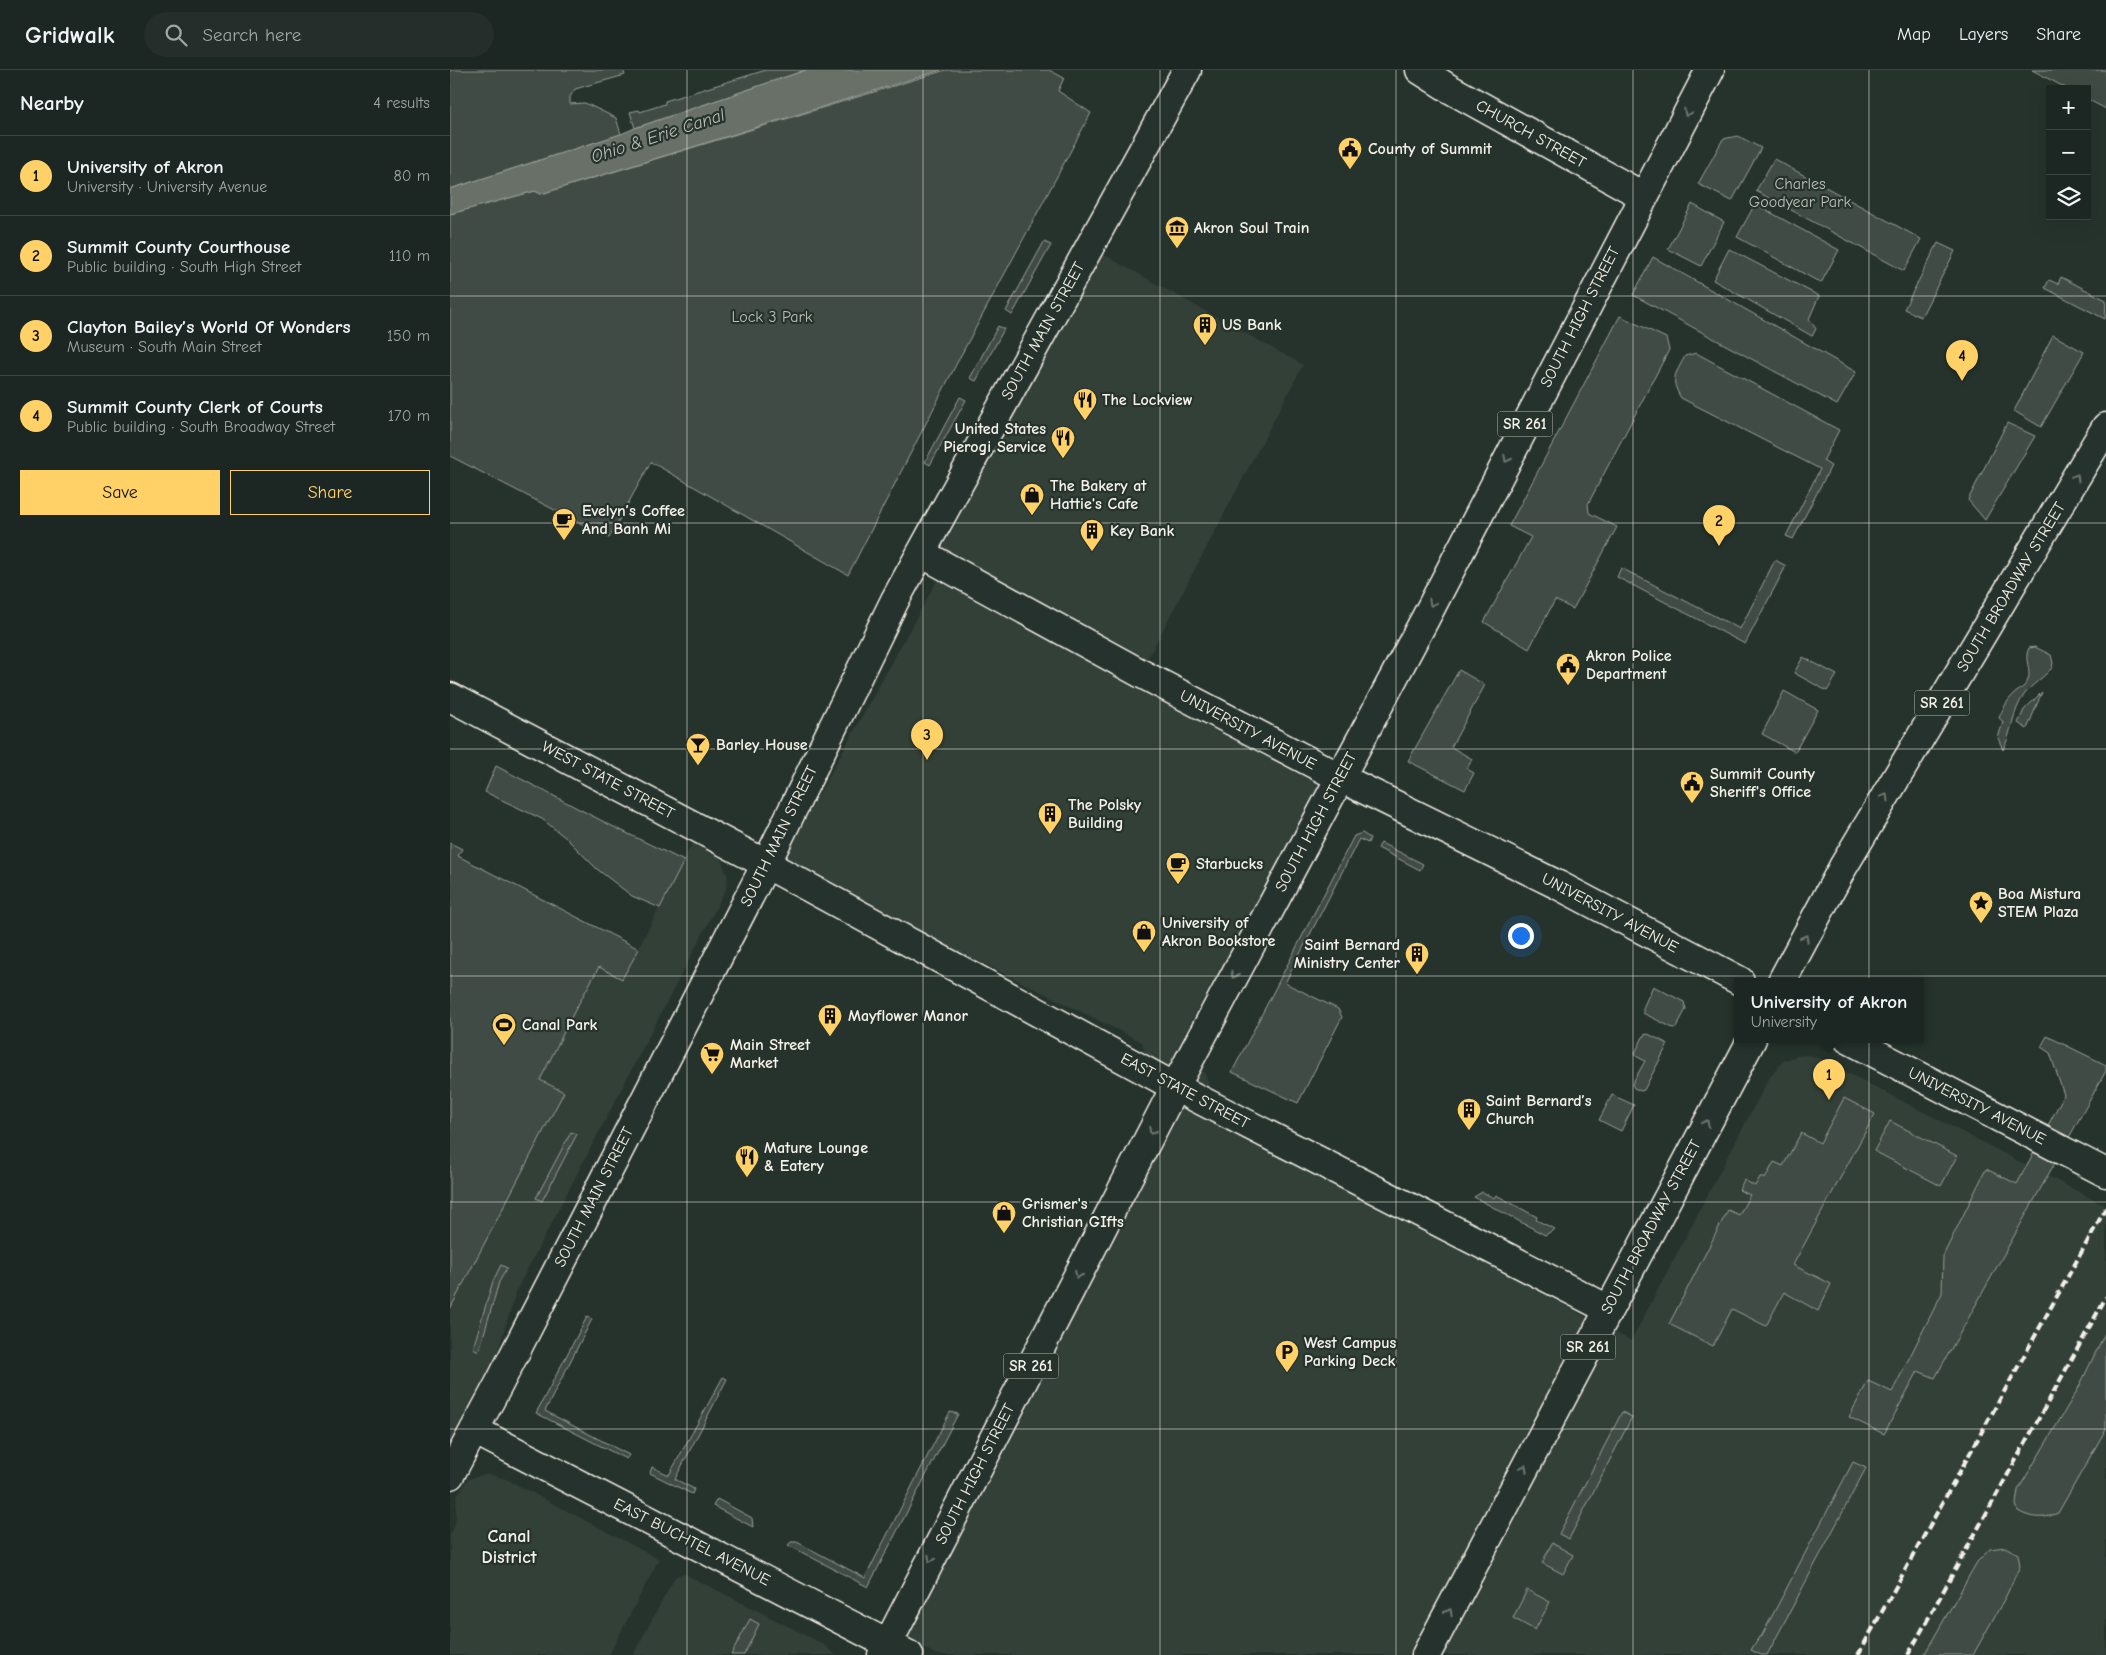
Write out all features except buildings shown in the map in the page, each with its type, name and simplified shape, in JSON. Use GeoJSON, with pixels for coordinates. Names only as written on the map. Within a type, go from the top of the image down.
{"type":"FeatureCollection","features":[{"type":"Feature","properties":{"kind":"main road","name":"SOUTH MAIN STREET"},"geometry":{"type":"LineString","coordinates":[[450,1475],[766,864],[895,600],[1187,70]]}},
{"type":"Feature","properties":{"kind":"main road","name":"CHURCH STREET"},"geometry":{"type":"LineString","coordinates":[[1420,70],[1450,89],[1643,196]]}},
{"type":"Feature","properties":{"kind":"main road","name":"SOUTH HIGH STREET"},"geometry":{"type":"LineString","coordinates":[[893,1651],[1175,1087],[1340,778],[1710,70]]}},
{"type":"Feature","properties":{"kind":"main road","name":"SOUTH BROADWAY STREET"},"geometry":{"type":"LineString","coordinates":[[1784,978],[1843,868],[2106,427]]}},
{"type":"Feature","properties":{"kind":"main road","name":"UNIVERSITY AVENUE"},"geometry":{"type":"LineString","coordinates":[[921,553],[1340,778],[1558,885],[1734,978]]}},
{"type":"Feature","properties":{"kind":"main road","name":"WEST STATE STREET"},"geometry":{"type":"LineString","coordinates":[[450,697],[766,864]]}},
{"type":"Feature","properties":{"kind":"main road","name":"EAST STATE STREET"},"geometry":{"type":"LineString","coordinates":[[766,864],[1175,1087],[1608,1309]]}},
{"type":"Feature","properties":{"kind":"main road","name":"SOUTH BROADWAY STREET"},"geometry":{"type":"LineString","coordinates":[[1426,1655],[1750,1043]]}},
{"type":"Feature","properties":{"kind":"main road","name":"UNIVERSITY AVENUE"},"geometry":{"type":"LineString","coordinates":[[1856,1043],[2106,1173]]}},
{"type":"Feature","properties":{"kind":"main road","name":"EAST BUCHTEL AVENUE"},"geometry":{"type":"LineString","coordinates":[[474,1430],[893,1651]]}},
{"type":"Feature","properties":{"kind":"shaded area"},"geometry":{"type":"Polygon","coordinates":[[[1090,247],[1303,365],[1140,673],[921,553],[1090,247]]]}},
{"type":"Feature","properties":{"kind":"shaded area"},"geometry":{"type":"Polygon","coordinates":[[[940,575],[1321,786],[1189,1025],[1220,1120],[1631,1341],[1768,1080],[1783,1061],[1796,1056],[1809,1055],[1821,1059],[2106,1206],[2106,1655],[937,1655],[899,1635],[1161,1133],[1142,1042],[781,863],[940,575]]]}},
{"type":"Feature","properties":{"kind":"shaded area"},"geometry":{"type":"Polygon","coordinates":[[[693,842],[721,859],[728,877],[726,889],[517,1289],[497,1354],[450,1444],[450,843],[462,849],[458,856],[638,949],[693,842]]]}},
{"type":"Feature","properties":{"kind":"shaded area"},"geometry":{"type":"Polygon","coordinates":[[[488,1474],[506,1479],[659,1559],[609,1655],[450,1655],[450,1535],[455,1525],[457,1496],[468,1479],[488,1474]]]}},
{"type":"Feature","properties":{"kind":"shaded area"},"geometry":{"type":"Polygon","coordinates":[[[683,1573],[823,1644],[836,1655],[633,1655],[675,1577],[683,1573]]]}},
{"type":"Feature","properties":{"kind":"green space"},"geometry":{"type":"Polygon","coordinates":[[[450,70],[623,70],[625,75],[575,89],[570,97],[570,104],[585,103],[616,118],[621,134],[450,189],[450,70]]]}},
{"type":"Feature","properties":{"kind":"green space"},"geometry":{"type":"Polygon","coordinates":[[[766,70],[806,70],[635,128],[630,112],[639,110],[640,112],[665,104],[665,101],[766,70]]]}},
{"type":"Feature","properties":{"kind":"green space","name":"Lock 3 Park"},"geometry":{"type":"Polygon","coordinates":[[[946,70],[1049,70],[1064,78],[1058,91],[1091,113],[960,357],[848,575],[651,462],[609,538],[450,456],[450,214],[535,191],[541,194],[946,70]]]}},
{"type":"Feature","properties":{"kind":"green space"},"geometry":{"type":"Polygon","coordinates":[[[2032,70],[2106,70],[2106,109],[2091,101],[2091,85],[2060,85],[2032,70]]]}},
{"type":"Feature","properties":{"kind":"green space"},"geometry":{"type":"Polygon","coordinates":[[[1738,136],[1761,148],[1732,201],[1698,184],[1723,139],[1738,136]]]}},
{"type":"Feature","properties":{"kind":"green space","name":"Charles Goodyear Park"},"geometry":{"type":"Polygon","coordinates":[[[1774,159],[1921,239],[1904,271],[1756,191],[1774,159]]]}},
{"type":"Feature","properties":{"kind":"green space"},"geometry":{"type":"Polygon","coordinates":[[[1692,204],[1724,222],[1701,266],[1668,249],[1692,204]]]}},
{"type":"Feature","properties":{"kind":"green space"},"geometry":{"type":"Polygon","coordinates":[[[1755,204],[1839,250],[1821,283],[1737,237],[1755,204]]]}},
{"type":"Feature","properties":{"kind":"green space"},"geometry":{"type":"Polygon","coordinates":[[[1044,242],[1051,245],[1012,315],[1006,311],[1044,242]]]}},
{"type":"Feature","properties":{"kind":"green space"},"geometry":{"type":"Polygon","coordinates":[[[1938,243],[1955,251],[1921,317],[1904,309],[1938,243]]]}},
{"type":"Feature","properties":{"kind":"green space","name":"Charles Goodyear Park"},"geometry":{"type":"Polygon","coordinates":[[[1729,249],[1819,296],[1809,319],[1816,329],[1812,336],[1713,280],[1729,249]]]}},
{"type":"Feature","properties":{"kind":"green space"},"geometry":{"type":"Polygon","coordinates":[[[1653,257],[1856,372],[1837,405],[1633,295],[1653,257]]]}},
{"type":"Feature","properties":{"kind":"green space"},"geometry":{"type":"Polygon","coordinates":[[[2061,277],[2106,300],[2105,319],[2045,288],[2049,280],[2058,284],[2061,277]]]}},
{"type":"Feature","properties":{"kind":"green space"},"geometry":{"type":"Polygon","coordinates":[[[1620,316],[1666,338],[1669,350],[1588,504],[1589,513],[1617,527],[1573,609],[1555,600],[1529,649],[1484,622],[1531,537],[1509,526],[1620,316]]]}},
{"type":"Feature","properties":{"kind":"green space"},"geometry":{"type":"Polygon","coordinates":[[[998,326],[1004,329],[976,381],[970,378],[998,326]]]}},
{"type":"Feature","properties":{"kind":"green space"},"geometry":{"type":"Polygon","coordinates":[[[2053,335],[2084,352],[2041,427],[2014,411],[2053,335]]]}},
{"type":"Feature","properties":{"kind":"green space"},"geometry":{"type":"Polygon","coordinates":[[[1696,353],[1839,430],[1823,461],[1831,466],[1793,539],[1786,536],[1820,469],[1681,398],[1675,386],[1675,376],[1685,356],[1696,353]]]}},
{"type":"Feature","properties":{"kind":"green space"},"geometry":{"type":"Polygon","coordinates":[[[960,397],[966,400],[930,465],[925,462],[960,397]]]}},
{"type":"Feature","properties":{"kind":"green space"},"geometry":{"type":"Polygon","coordinates":[[[2007,423],[2035,436],[1985,520],[1968,500],[2007,423]]]}},
{"type":"Feature","properties":{"kind":"green space"},"geometry":{"type":"Polygon","coordinates":[[[1775,560],[1786,566],[1745,644],[1617,577],[1621,568],[1740,629],[1775,560]]]}},
{"type":"Feature","properties":{"kind":"green space"},"geometry":{"type":"Polygon","coordinates":[[[2035,647],[2051,655],[2052,668],[2024,695],[2014,715],[2003,750],[1998,738],[2003,722],[1999,718],[2009,700],[2027,682],[2029,672],[2027,652],[2029,648],[2035,647]]]}},
{"type":"Feature","properties":{"kind":"green space"},"geometry":{"type":"Polygon","coordinates":[[[1803,657],[1837,675],[1827,691],[1794,673],[1803,657]]]}},
{"type":"Feature","properties":{"kind":"green space"},"geometry":{"type":"Polygon","coordinates":[[[1459,670],[1485,685],[1451,747],[1472,759],[1467,769],[1474,773],[1465,790],[1408,761],[1459,670]]]}},
{"type":"Feature","properties":{"kind":"green space"},"geometry":{"type":"Polygon","coordinates":[[[1784,691],[1818,710],[1795,752],[1762,734],[1784,691]]]}},
{"type":"Feature","properties":{"kind":"green space"},"geometry":{"type":"Polygon","coordinates":[[[2042,692],[2027,729],[2018,723],[2024,710],[2042,692]]]}},
{"type":"Feature","properties":{"kind":"green space"},"geometry":{"type":"Polygon","coordinates":[[[496,766],[684,861],[660,908],[632,896],[597,869],[566,838],[542,819],[485,792],[496,766]]]}},
{"type":"Feature","properties":{"kind":"green space"},"geometry":{"type":"Polygon","coordinates":[[[1362,833],[1370,838],[1368,843],[1359,839],[1285,983],[1338,1009],[1342,1017],[1298,1103],[1232,1072],[1354,836],[1362,833]]]}},
{"type":"Feature","properties":{"kind":"green space","name":"Canal Park"},"geometry":{"type":"Polygon","coordinates":[[[450,843],[462,849],[458,856],[639,949],[622,979],[599,967],[574,1012],[540,1080],[564,1092],[450,1309],[450,843]]]}},
{"type":"Feature","properties":{"kind":"green space"},"geometry":{"type":"Polygon","coordinates":[[[1381,843],[1423,864],[1420,870],[1378,848],[1381,843]]]}},
{"type":"Feature","properties":{"kind":"green space"},"geometry":{"type":"Polygon","coordinates":[[[1653,986],[1684,1002],[1686,1009],[1676,1028],[1643,1013],[1643,1008],[1653,986]]]}},
{"type":"Feature","properties":{"kind":"green space"},"geometry":{"type":"Polygon","coordinates":[[[1648,1034],[1668,1044],[1644,1090],[1641,1091],[1634,1088],[1632,1084],[1645,1061],[1636,1056],[1635,1053],[1644,1035],[1648,1034]]]}},
{"type":"Feature","properties":{"kind":"green space"},"geometry":{"type":"Polygon","coordinates":[[[2047,1036],[2106,1065],[2106,1071],[1935,1378],[1918,1371],[1884,1434],[1849,1417],[1868,1381],[1892,1392],[1942,1293],[1943,1256],[1986,1169],[2017,1184],[2064,1095],[2050,1053],[2041,1047],[2047,1036]]]}},
{"type":"Feature","properties":{"kind":"green space"},"geometry":{"type":"Polygon","coordinates":[[[1612,1095],[1634,1105],[1621,1131],[1599,1120],[1612,1095]]]}},
{"type":"Feature","properties":{"kind":"green space"},"geometry":{"type":"Polygon","coordinates":[[[1844,1098],[1875,1114],[1793,1265],[1831,1284],[1818,1311],[1784,1292],[1766,1326],[1732,1309],[1713,1346],[1669,1324],[1728,1210],[1739,1215],[1750,1195],[1739,1190],[1744,1180],[1755,1186],[1760,1177],[1765,1179],[1774,1162],[1783,1166],[1801,1133],[1820,1143],[1844,1098]]]}},
{"type":"Feature","properties":{"kind":"green space"},"geometry":{"type":"Polygon","coordinates":[[[1890,1121],[1957,1156],[1941,1186],[1874,1151],[1890,1121]]]}},
{"type":"Feature","properties":{"kind":"green space"},"geometry":{"type":"Polygon","coordinates":[[[571,1132],[577,1134],[542,1201],[536,1198],[571,1132]]]}},
{"type":"Feature","properties":{"kind":"green space"},"geometry":{"type":"Polygon","coordinates":[[[1482,1192],[1494,1198],[1496,1195],[1537,1217],[1536,1220],[1555,1229],[1545,1235],[1474,1197],[1482,1192]]]}},
{"type":"Feature","properties":{"kind":"green space"},"geometry":{"type":"Polygon","coordinates":[[[501,1265],[507,1268],[499,1282],[479,1351],[473,1348],[493,1281],[501,1265]]]}},
{"type":"Feature","properties":{"kind":"green space"},"geometry":{"type":"Polygon","coordinates":[[[587,1317],[592,1319],[545,1411],[629,1455],[626,1459],[536,1413],[587,1317]]]}},
{"type":"Feature","properties":{"kind":"green space"},"geometry":{"type":"Polygon","coordinates":[[[2106,1331],[2106,1429],[2058,1513],[2038,1517],[2023,1514],[2018,1511],[2016,1504],[2018,1490],[2078,1389],[2106,1331]]]}},
{"type":"Feature","properties":{"kind":"green space"},"geometry":{"type":"Polygon","coordinates":[[[723,1377],[727,1379],[675,1479],[694,1489],[692,1494],[650,1473],[652,1467],[669,1475],[723,1377]]]}},
{"type":"Feature","properties":{"kind":"green space"},"geometry":{"type":"Polygon","coordinates":[[[950,1412],[958,1414],[868,1587],[788,1545],[791,1542],[797,1542],[865,1578],[950,1412]]]}},
{"type":"Feature","properties":{"kind":"green space"},"geometry":{"type":"Polygon","coordinates":[[[1622,1412],[1632,1417],[1569,1539],[1559,1534],[1622,1412]]]}},
{"type":"Feature","properties":{"kind":"green space"},"geometry":{"type":"Polygon","coordinates":[[[1853,1462],[1866,1468],[1767,1655],[1761,1655],[1751,1650],[1759,1637],[1761,1637],[1853,1462]]]}},
{"type":"Feature","properties":{"kind":"green space"},"geometry":{"type":"Polygon","coordinates":[[[717,1499],[752,1518],[753,1527],[713,1506],[717,1499]]]}},
{"type":"Feature","properties":{"kind":"green space"},"geometry":{"type":"Polygon","coordinates":[[[1552,1543],[1573,1555],[1563,1574],[1542,1563],[1552,1543]]]}},
{"type":"Feature","properties":{"kind":"green space"},"geometry":{"type":"Polygon","coordinates":[[[2005,1547],[2018,1554],[2020,1566],[2006,1596],[1973,1655],[1924,1655],[1977,1562],[1990,1549],[2005,1547]]]}},
{"type":"Feature","properties":{"kind":"green space"},"geometry":{"type":"Polygon","coordinates":[[[1527,1590],[1550,1602],[1535,1630],[1513,1618],[1527,1590]]]}},
{"type":"Feature","properties":{"kind":"green space"},"geometry":{"type":"Polygon","coordinates":[[[750,1619],[759,1624],[744,1655],[731,1655],[750,1619]]]}},
{"type":"Feature","properties":{"kind":"water","name":"Ohio & Erie Canal"},"geometry":{"type":"Polygon","coordinates":[[[806,70],[941,70],[541,194],[535,191],[450,214],[450,189],[621,134],[806,70]]]}},
{"type":"Feature","properties":{"kind":"railway"},"geometry":{"type":"LineString","coordinates":[[1858,1655],[2106,1208]]}},
{"type":"Feature","properties":{"kind":"railway"},"geometry":{"type":"LineString","coordinates":[[1908,1655],[2106,1297]]}},
{"type":"Feature","properties":{"kind":"place","name":"County of Summit"},"geometry":{"type":"Point","coordinates":[1350,170]}},
{"type":"Feature","properties":{"kind":"place","name":"Akron Soul Train"},"geometry":{"type":"Point","coordinates":[1177,249]}},
{"type":"Feature","properties":{"kind":"place","name":"US Bank"},"geometry":{"type":"Point","coordinates":[1205,346]}},
{"type":"Feature","properties":{"kind":"place","name":"Summit County Clerk of Courts"},"geometry":{"type":"Point","coordinates":[1962,381]}},
{"type":"Feature","properties":{"kind":"place","name":"The Lockview"},"geometry":{"type":"Point","coordinates":[1085,421]}},
{"type":"Feature","properties":{"kind":"place","name":"United States Pierogi Service"},"geometry":{"type":"Point","coordinates":[1063,459]}},
{"type":"Feature","properties":{"kind":"place","name":"The Bakery at Hattie's Cafe"},"geometry":{"type":"Point","coordinates":[1032,516]}},
{"type":"Feature","properties":{"kind":"place","name":"Evelyn’s Coffee And Banh Mi"},"geometry":{"type":"Point","coordinates":[564,541]}},
{"type":"Feature","properties":{"kind":"place","name":"Summit County Courthouse"},"geometry":{"type":"Point","coordinates":[1719,546]}},
{"type":"Feature","properties":{"kind":"place","name":"Key Bank"},"geometry":{"type":"Point","coordinates":[1092,552]}},
{"type":"Feature","properties":{"kind":"place","name":"Akron Police Department"},"geometry":{"type":"Point","coordinates":[1568,686]}},
{"type":"Feature","properties":{"kind":"place","name":"Clayton Bailey’s World Of Wonders"},"geometry":{"type":"Point","coordinates":[927,760]}},
{"type":"Feature","properties":{"kind":"place","name":"Barley House"},"geometry":{"type":"Point","coordinates":[698,766]}},
{"type":"Feature","properties":{"kind":"place","name":"Summit County Sheriff's Office"},"geometry":{"type":"Point","coordinates":[1692,804]}},
{"type":"Feature","properties":{"kind":"place","name":"The Polsky Building"},"geometry":{"type":"Point","coordinates":[1050,835]}},
{"type":"Feature","properties":{"kind":"place","name":"Starbucks"},"geometry":{"type":"Point","coordinates":[1178,885]}},
{"type":"Feature","properties":{"kind":"place","name":"Boa Mistura STEM Plaza"},"geometry":{"type":"Point","coordinates":[1981,924]}},
{"type":"Feature","properties":{"kind":"place","name":"University of Akron Bookstore"},"geometry":{"type":"Point","coordinates":[1144,953]}},
{"type":"Feature","properties":{"kind":"place","name":"Saint Bernard Ministry Center"},"geometry":{"type":"Point","coordinates":[1417,975]}},
{"type":"Feature","properties":{"kind":"place","name":"Mayflower Manor"},"geometry":{"type":"Point","coordinates":[830,1037]}},
{"type":"Feature","properties":{"kind":"place","name":"Canal Park"},"geometry":{"type":"Point","coordinates":[504,1046]}},
{"type":"Feature","properties":{"kind":"place","name":"Main Street Market"},"geometry":{"type":"Point","coordinates":[712,1075]}},
{"type":"Feature","properties":{"kind":"place","name":"University of Akron"},"geometry":{"type":"Point","coordinates":[1829,1100]}},
{"type":"Feature","properties":{"kind":"place","name":"Saint Bernard’s Church"},"geometry":{"type":"Point","coordinates":[1469,1131]}},
{"type":"Feature","properties":{"kind":"place","name":"Mature Lounge & Eatery"},"geometry":{"type":"Point","coordinates":[747,1178]}},
{"type":"Feature","properties":{"kind":"place","name":"Grismer's Christian GIfts"},"geometry":{"type":"Point","coordinates":[1004,1234]}},
{"type":"Feature","properties":{"kind":"place","name":"West Campus Parking Deck"},"geometry":{"type":"Point","coordinates":[1287,1373]}},
{"type":"Feature","properties":{"kind":"district","name":"Canal District"},"geometry":{"type":"Point","coordinates":[509,1546]}}]}
